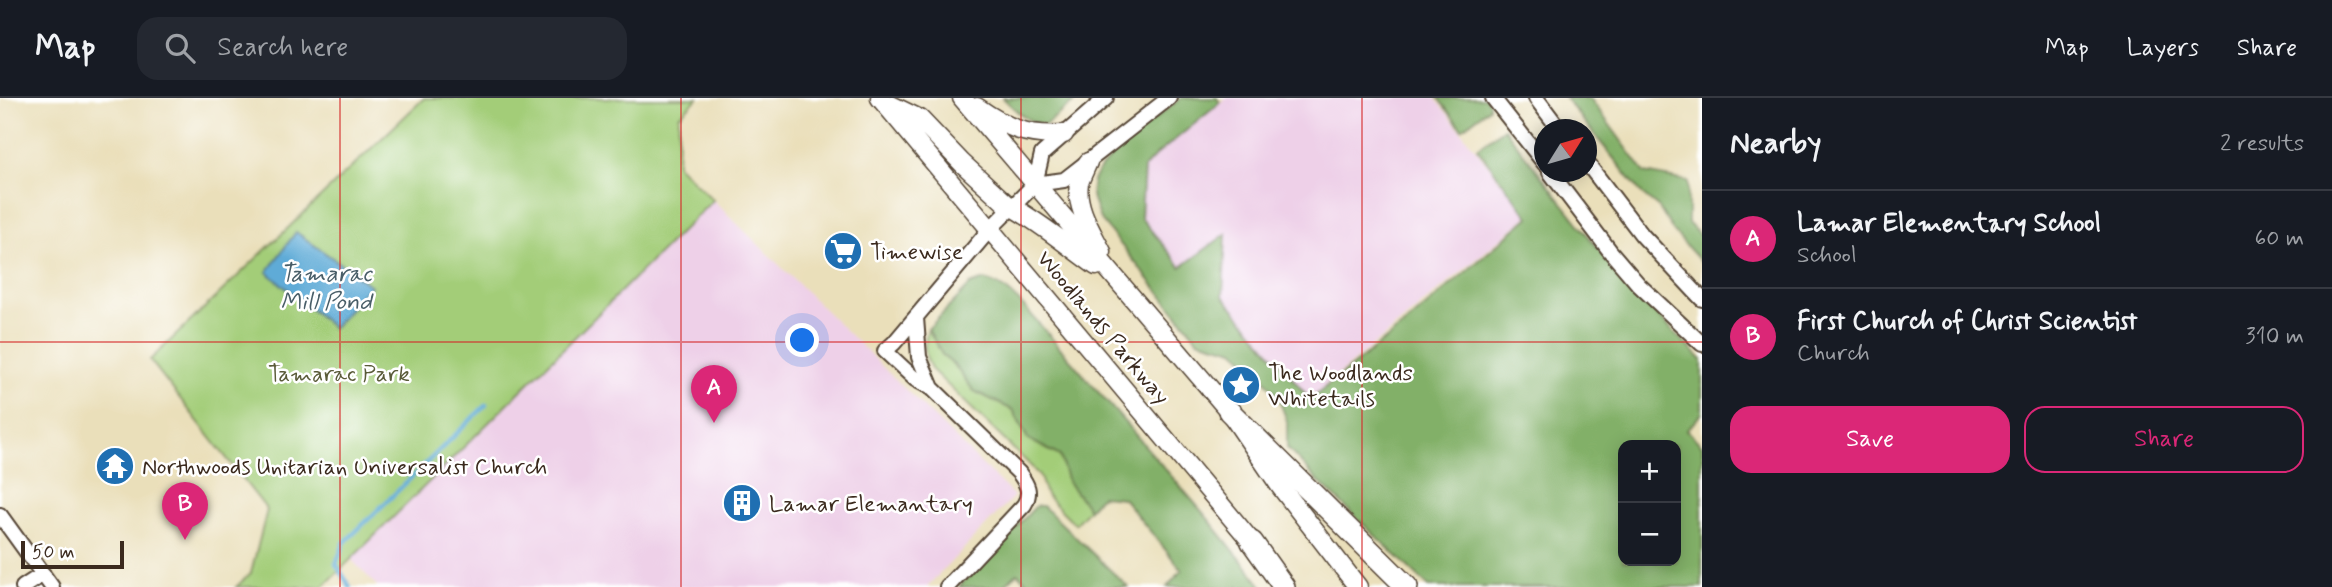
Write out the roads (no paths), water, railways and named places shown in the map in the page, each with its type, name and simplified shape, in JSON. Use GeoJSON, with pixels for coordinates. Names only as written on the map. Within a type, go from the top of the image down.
{"type":"FeatureCollection","features":[{"type":"Feature","properties":{"kind":"highway"},"geometry":{"type":"LineString","coordinates":[[1229,411],[1407,587]]}},
{"type":"Feature","properties":{"kind":"highway"},"geometry":{"type":"LineString","coordinates":[[1252,542],[1284,587]]}},
{"type":"Feature","properties":{"kind":"main road"},"geometry":{"type":"LineString","coordinates":[[963,98],[1009,127],[1041,136],[1064,134]]}},
{"type":"Feature","properties":{"kind":"main road","name":"Woodlands Parkway"},"geometry":{"type":"LineString","coordinates":[[963,98],[1229,411],[1280,486],[1358,587]]}},
{"type":"Feature","properties":{"kind":"main road"},"geometry":{"type":"LineString","coordinates":[[881,99],[920,119],[962,163],[1012,207],[1037,221],[1116,280]]}},
{"type":"Feature","properties":{"kind":"main road","name":"Woodlands Parkway"},"geometry":{"type":"LineString","coordinates":[[881,99],[1291,587]]}},
{"type":"Feature","properties":{"kind":"main road"},"geometry":{"type":"LineString","coordinates":[[1088,162],[1079,183],[1082,209],[1116,280]]}},
{"type":"Feature","properties":{"kind":"street"},"geometry":{"type":"LineString","coordinates":[[947,587],[1024,505],[1028,490],[1019,473],[932,388],[915,379],[885,351],[990,229],[1035,184],[1042,154],[1106,98]]}},
{"type":"Feature","properties":{"kind":"street"},"geometry":{"type":"LineString","coordinates":[[1035,184],[1064,180],[1169,98]]}},
{"type":"Feature","properties":{"kind":"street"},"geometry":{"type":"LineString","coordinates":[[1493,98],[1534,149]]}},
{"type":"Feature","properties":{"kind":"street"},"geometry":{"type":"LineString","coordinates":[[1536,98],[1552,119]]}},
{"type":"Feature","properties":{"kind":"street"},"geometry":{"type":"LineString","coordinates":[[1597,176],[1642,235],[1702,299]]}},
{"type":"Feature","properties":{"kind":"street"},"geometry":{"type":"LineString","coordinates":[[1560,182],[1610,251],[1639,285],[1702,344]]}},
{"type":"Feature","properties":{"kind":"street"},"geometry":{"type":"LineString","coordinates":[[916,318],[919,357],[932,388]]}},
{"type":"Feature","properties":{"kind":"street"},"geometry":{"type":"LineString","coordinates":[[0,515],[52,587]]}},
{"type":"Feature","properties":{"kind":"street"},"geometry":{"type":"LineString","coordinates":[[23,587],[43,574]]}},
{"type":"Feature","properties":{"kind":"water","name":"Tamarac Mill Pond"},"geometry":{"type":"Polygon","coordinates":[[[296,232],[371,286],[333,328],[267,272],[296,232]]]}},
{"type":"Feature","properties":{"kind":"waterway"},"geometry":{"type":"LineString","coordinates":[[350,587],[336,564],[344,543],[486,405]]}},
{"type":"Feature","properties":{"kind":"place","name":"Timewise"},"geometry":{"type":"Point","coordinates":[843,251]}},
{"type":"Feature","properties":{"kind":"place","name":"The Woodlands Whitetails"},"geometry":{"type":"Point","coordinates":[1241,385]}},
{"type":"Feature","properties":{"kind":"place","name":"Lamar Elementary School"},"geometry":{"type":"Point","coordinates":[714,423]}},
{"type":"Feature","properties":{"kind":"place","name":"Northwoods Unitarian Universalist Church"},"geometry":{"type":"Point","coordinates":[115,466]}},
{"type":"Feature","properties":{"kind":"place","name":"Lamar Elemantary"},"geometry":{"type":"Point","coordinates":[742,503]}},
{"type":"Feature","properties":{"kind":"place","name":"First Church of Christ Scientist"},"geometry":{"type":"Point","coordinates":[185,540]}},
{"type":"Feature","properties":{"kind":"park label","name":"Tamarac Park"},"geometry":{"type":"Point","coordinates":[339,373]}}]}
